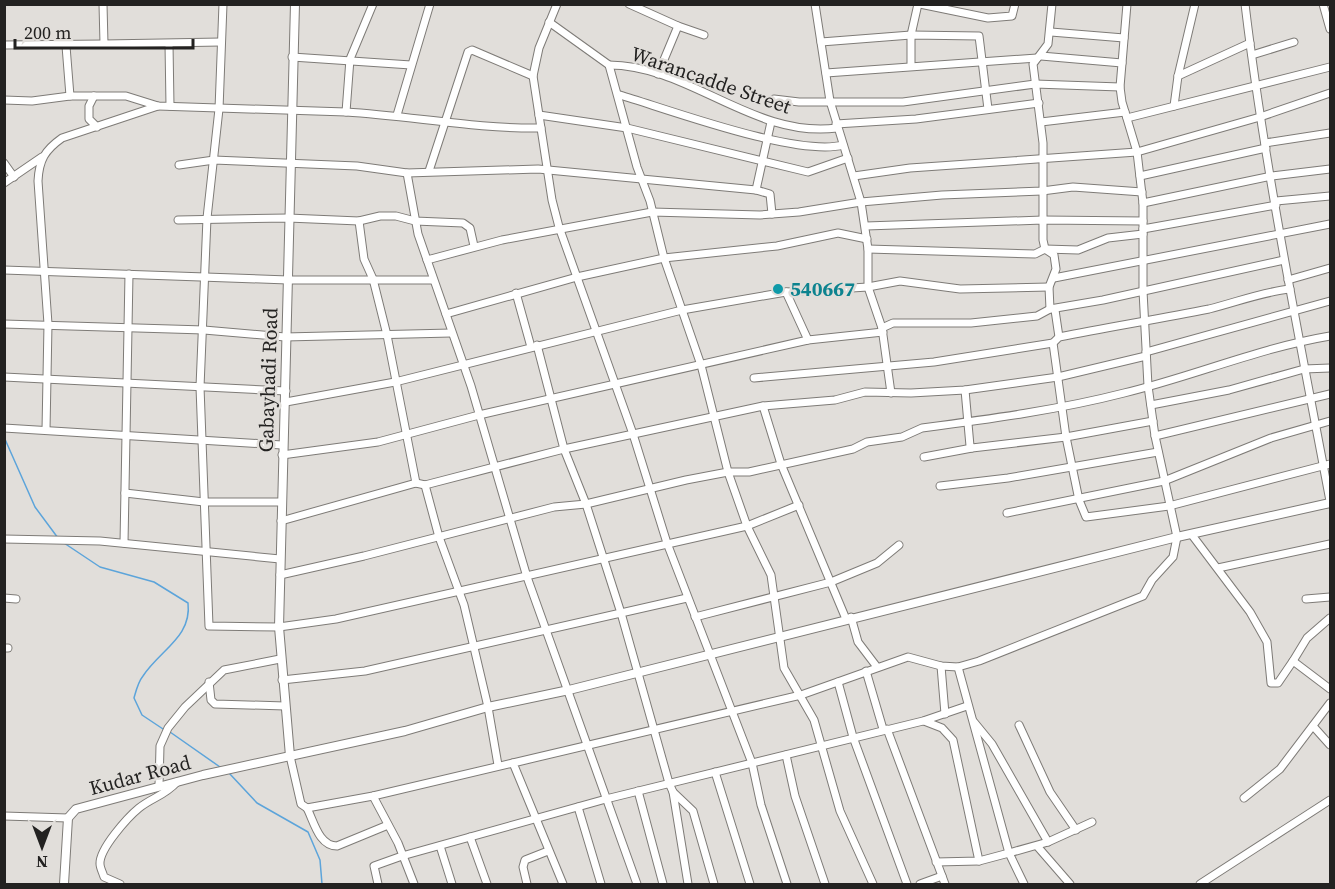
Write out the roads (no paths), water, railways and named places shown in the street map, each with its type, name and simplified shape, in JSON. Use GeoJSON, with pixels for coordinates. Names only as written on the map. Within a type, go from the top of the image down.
{"type":"FeatureCollection","features":[{"type":"Feature","properties":{"kind":"street"},"geometry":{"type":"LineString","coordinates":[[103,4],[104,44]]}},
{"type":"Feature","properties":{"kind":"street"},"geometry":{"type":"LineString","coordinates":[[223,4],[219,109],[207,218],[200,387],[209,626],[279,627],[336,619],[747,526],[799,505]]}},
{"type":"Feature","properties":{"kind":"street","name":"Gabayhadi Road"},"geometry":{"type":"LineString","coordinates":[[290,756],[279,627],[282,445],[286,402],[285,337],[289,163],[295,4]]}},
{"type":"Feature","properties":{"kind":"street"},"geometry":{"type":"LineString","coordinates":[[346,112],[350,59],[373,4]]}},
{"type":"Feature","properties":{"kind":"street"},"geometry":{"type":"LineString","coordinates":[[397,115],[430,4]]}},
{"type":"Feature","properties":{"kind":"street"},"geometry":{"type":"LineString","coordinates":[[557,4],[539,48],[533,76],[547,170],[559,228],[633,434],[667,543],[752,763],[761,805],[787,885]]}},
{"type":"Feature","properties":{"kind":"street"},"geometry":{"type":"LineString","coordinates":[[629,4],[704,35]]}},
{"type":"Feature","properties":{"kind":"street"},"geometry":{"type":"LineString","coordinates":[[815,4],[831,101],[854,176],[866,226],[868,287],[882,330],[891,393]]}},
{"type":"Feature","properties":{"kind":"street"},"geometry":{"type":"LineString","coordinates":[[911,66],[911,35],[919,4],[987,18],[1012,16],[1015,4]]}},
{"type":"Feature","properties":{"kind":"street"},"geometry":{"type":"LineString","coordinates":[[1053,4],[1051,32],[1046,50],[1033,64],[1041,122],[1045,249],[1055,258],[1054,278],[1049,287],[1059,337]]}},
{"type":"Feature","properties":{"kind":"street"},"geometry":{"type":"LineString","coordinates":[[307,808],[373,796],[801,695],[908,657],[941,666],[958,667],[1145,594],[1152,580],[1173,557],[1177,537],[1168,506],[1148,386],[1143,291],[1142,192],[1137,152],[1120,87],[1127,4]]}},
{"type":"Feature","properties":{"kind":"street"},"geometry":{"type":"LineString","coordinates":[[1174,105],[1194,4]]}},
{"type":"Feature","properties":{"kind":"street"},"geometry":{"type":"LineString","coordinates":[[1245,4],[1260,117],[1272,176],[1284,260],[1314,424],[1327,465],[1330,502]]}},
{"type":"Feature","properties":{"kind":"street"},"geometry":{"type":"LineString","coordinates":[[1323,4],[1330,29]]}},
{"type":"Feature","properties":{"kind":"street"},"geometry":{"type":"LineString","coordinates":[[549,22],[609,65],[620,95],[627,128],[664,258],[701,365],[728,472],[747,526],[765,558],[775,595],[779,638],[787,676],[801,695],[814,720],[840,811],[873,885]]}},
{"type":"Feature","properties":{"kind":"street"},"geometry":{"type":"LineString","coordinates":[[658,74],[678,26]]}},
{"type":"Feature","properties":{"kind":"street"},"geometry":{"type":"LineString","coordinates":[[1051,32],[1124,38]]}},
{"type":"Feature","properties":{"kind":"street"},"geometry":{"type":"LineString","coordinates":[[821,42],[911,35],[979,36],[980,64],[987,109]]}},
{"type":"Feature","properties":{"kind":"street"},"geometry":{"type":"LineString","coordinates":[[4,45],[66,46],[221,42]]}},
{"type":"Feature","properties":{"kind":"street"},"geometry":{"type":"LineString","coordinates":[[1252,56],[1294,42]]}},
{"type":"Feature","properties":{"kind":"street"},"geometry":{"type":"LineString","coordinates":[[1178,76],[1250,43]]}},
{"type":"Feature","properties":{"kind":"street"},"geometry":{"type":"LineString","coordinates":[[169,44],[170,106]]}},
{"type":"Feature","properties":{"kind":"street"},"geometry":{"type":"LineString","coordinates":[[66,46],[70,96]]}},
{"type":"Feature","properties":{"kind":"street"},"geometry":{"type":"LineString","coordinates":[[429,171],[470,51],[533,76]]}},
{"type":"Feature","properties":{"kind":"street"},"geometry":{"type":"LineString","coordinates":[[292,57],[350,59],[411,65]]}},
{"type":"Feature","properties":{"kind":"street"},"geometry":{"type":"LineString","coordinates":[[826,73],[911,66],[980,64],[1039,57],[1122,63]]}},
{"type":"Feature","properties":{"kind":"street","name":"Warancadde Street"},"geometry":{"type":"LineString","coordinates":[[609,65],[633,66],[658,74],[771,122],[804,129],[916,119],[1039,103]]}},
{"type":"Feature","properties":{"kind":"street"},"geometry":{"type":"LineString","coordinates":[[1041,122],[1126,115],[1330,67]]}},
{"type":"Feature","properties":{"kind":"street"},"geometry":{"type":"LineString","coordinates":[[774,99],[903,102],[1035,84],[1120,87]]}},
{"type":"Feature","properties":{"kind":"street"},"geometry":{"type":"LineString","coordinates":[[854,176],[910,168],[1137,152],[1260,117],[1330,93]]}},
{"type":"Feature","properties":{"kind":"street"},"geometry":{"type":"LineString","coordinates":[[620,95],[769,139],[819,147],[843,145]]}},
{"type":"Feature","properties":{"kind":"street"},"geometry":{"type":"LineString","coordinates":[[4,100],[32,101],[70,96],[126,96],[158,106],[346,112],[397,115],[489,128],[541,128]]}},
{"type":"Feature","properties":{"kind":"street"},"geometry":{"type":"LineString","coordinates":[[94,96],[88,113],[89,119],[97,127]]}},
{"type":"Feature","properties":{"kind":"street"},"geometry":{"type":"LineString","coordinates":[[4,183],[42,157],[62,138],[158,106]]}},
{"type":"Feature","properties":{"kind":"street"},"geometry":{"type":"LineString","coordinates":[[539,115],[627,128],[808,172],[848,158]]}},
{"type":"Feature","properties":{"kind":"street"},"geometry":{"type":"LineString","coordinates":[[756,190],[771,122]]}},
{"type":"Feature","properties":{"kind":"street"},"geometry":{"type":"LineString","coordinates":[[1140,176],[1265,145],[1330,133]]}},
{"type":"Feature","properties":{"kind":"street"},"geometry":{"type":"LineString","coordinates":[[42,157],[38,181],[48,324],[49,380],[46,430]]}},
{"type":"Feature","properties":{"kind":"street"},"geometry":{"type":"LineString","coordinates":[[178,165],[214,160],[357,166],[407,173],[547,170],[756,190],[770,194],[772,214]]}},
{"type":"Feature","properties":{"kind":"street"},"geometry":{"type":"LineString","coordinates":[[4,163],[14,177]]}},
{"type":"Feature","properties":{"kind":"street"},"geometry":{"type":"LineString","coordinates":[[1143,204],[1272,176],[1329,168]]}},
{"type":"Feature","properties":{"kind":"street"},"geometry":{"type":"LineString","coordinates":[[407,173],[415,221],[432,280],[446,314],[479,415],[527,577],[637,885]]}},
{"type":"Feature","properties":{"kind":"street"},"geometry":{"type":"LineString","coordinates":[[427,260],[474,246],[652,212],[738,216],[772,214],[861,201],[942,195],[1082,187],[1142,192]]}},
{"type":"Feature","properties":{"kind":"street"},"geometry":{"type":"LineString","coordinates":[[868,249],[994,254],[1035,254],[1045,249],[1078,250],[1143,228],[1276,203],[1330,196]]}},
{"type":"Feature","properties":{"kind":"street"},"geometry":{"type":"LineString","coordinates":[[178,220],[288,218],[359,221],[387,216],[415,221],[468,224],[474,246]]}},
{"type":"Feature","properties":{"kind":"street"},"geometry":{"type":"LineString","coordinates":[[866,226],[1043,220],[1143,228]]}},
{"type":"Feature","properties":{"kind":"street"},"geometry":{"type":"LineString","coordinates":[[359,221],[364,259],[373,279],[387,335],[416,483]]}},
{"type":"Feature","properties":{"kind":"street"},"geometry":{"type":"LineString","coordinates":[[1054,278],[1144,263],[1330,224]]}},
{"type":"Feature","properties":{"kind":"street"},"geometry":{"type":"LineString","coordinates":[[446,314],[577,277],[664,258],[777,246],[838,233],[867,239]]}},
{"type":"Feature","properties":{"kind":"street"},"geometry":{"type":"LineString","coordinates":[[282,455],[356,446],[479,415],[616,386],[808,340],[882,330],[893,323],[971,323],[1037,316],[1053,309],[1284,260]]}},
{"type":"Feature","properties":{"kind":"street"},"geometry":{"type":"LineString","coordinates":[[1288,280],[1330,268]]}},
{"type":"Feature","properties":{"kind":"street"},"geometry":{"type":"LineString","coordinates":[[4,270],[288,279],[432,280]]}},
{"type":"Feature","properties":{"kind":"street"},"geometry":{"type":"LineString","coordinates":[[124,543],[124,437],[129,274]]}},
{"type":"Feature","properties":{"kind":"street"},"geometry":{"type":"LineString","coordinates":[[286,402],[395,382],[462,363],[682,310],[786,292],[868,287],[900,281],[960,290],[1049,287]]}},
{"type":"Feature","properties":{"kind":"street"},"geometry":{"type":"LineString","coordinates":[[754,378],[934,362],[1053,343],[1059,337],[1229,304],[1259,293],[1290,289]]}},
{"type":"Feature","properties":{"kind":"street"},"geometry":{"type":"LineString","coordinates":[[786,292],[808,340]]}},
{"type":"Feature","properties":{"kind":"street"},"geometry":{"type":"LineString","coordinates":[[516,293],[552,400],[564,449],[586,504],[621,613],[673,792],[688,885]]}},
{"type":"Feature","properties":{"kind":"street"},"geometry":{"type":"LineString","coordinates":[[281,521],[416,483],[425,485],[564,449],[763,406],[835,400],[866,392],[965,390],[1058,377],[1330,301]]}},
{"type":"Feature","properties":{"kind":"street"},"geometry":{"type":"LineString","coordinates":[[4,324],[204,330],[285,337],[451,333]]}},
{"type":"Feature","properties":{"kind":"street"},"geometry":{"type":"LineString","coordinates":[[280,575],[554,507],[586,504],[728,472],[749,472],[853,449],[867,442],[902,437],[922,428],[1064,407],[1148,386],[1299,341],[1330,336]]}},
{"type":"Feature","properties":{"kind":"street"},"geometry":{"type":"LineString","coordinates":[[1053,343],[1072,468],[1079,500],[1084,515],[1088,518],[1168,506],[1327,465]]}},
{"type":"Feature","properties":{"kind":"street"},"geometry":{"type":"LineString","coordinates":[[1151,405],[1229,390],[1304,369],[1330,368]]}},
{"type":"Feature","properties":{"kind":"street"},"geometry":{"type":"LineString","coordinates":[[4,377],[286,391]]}},
{"type":"Feature","properties":{"kind":"street"},"geometry":{"type":"LineString","coordinates":[[965,390],[972,448]]}},
{"type":"Feature","properties":{"kind":"street"},"geometry":{"type":"LineString","coordinates":[[1155,436],[1236,418],[1309,397],[1330,394]]}},
{"type":"Feature","properties":{"kind":"street"},"geometry":{"type":"LineString","coordinates":[[763,406],[782,464],[831,582],[858,642],[877,667]]}},
{"type":"Feature","properties":{"kind":"street"},"geometry":{"type":"LineString","coordinates":[[924,457],[972,448],[1066,437],[1153,421]]}},
{"type":"Feature","properties":{"kind":"street"},"geometry":{"type":"LineString","coordinates":[[1007,513],[1164,481],[1272,438],[1330,421]]}},
{"type":"Feature","properties":{"kind":"street"},"geometry":{"type":"LineString","coordinates":[[4,428],[201,442],[282,445]]}},
{"type":"Feature","properties":{"kind":"street"},"geometry":{"type":"LineString","coordinates":[[940,486],[1072,468],[1158,452]]}},
{"type":"Feature","properties":{"kind":"street"},"geometry":{"type":"LineString","coordinates":[[425,485],[474,647],[489,707],[498,765]]}},
{"type":"Feature","properties":{"kind":"street"},"geometry":{"type":"LineString","coordinates":[[125,493],[204,502],[281,502]]}},
{"type":"Feature","properties":{"kind":"street","name":"Kudar Road"},"geometry":{"type":"LineString","coordinates":[[68,818],[75,809],[159,786],[405,731],[489,707],[638,673],[779,638],[848,618],[1330,502]]}},
{"type":"Feature","properties":{"kind":"street"},"geometry":{"type":"LineString","coordinates":[[1192,535],[1218,568],[1267,642],[1270,682],[1278,683],[1307,638],[1330,618]]}},
{"type":"Feature","properties":{"kind":"street"},"geometry":{"type":"LineString","coordinates":[[4,539],[124,543],[280,559]]}},
{"type":"Feature","properties":{"kind":"street"},"geometry":{"type":"LineString","coordinates":[[1218,568],[1330,544]]}},
{"type":"Feature","properties":{"kind":"street"},"geometry":{"type":"LineString","coordinates":[[695,617],[831,582],[877,563],[899,545]]}},
{"type":"Feature","properties":{"kind":"street"},"geometry":{"type":"LineString","coordinates":[[1306,599],[1330,597]]}},
{"type":"Feature","properties":{"kind":"street"},"geometry":{"type":"LineString","coordinates":[[4,598],[16,598]]}},
{"type":"Feature","properties":{"kind":"street"},"geometry":{"type":"LineString","coordinates":[[282,680],[365,671],[687,598]]}},
{"type":"Feature","properties":{"kind":"street"},"geometry":{"type":"LineString","coordinates":[[159,786],[158,758],[168,728],[209,682],[224,670],[280,659]]}},
{"type":"Feature","properties":{"kind":"street"},"geometry":{"type":"LineString","coordinates":[[1293,661],[1330,689]]}},
{"type":"Feature","properties":{"kind":"street"},"geometry":{"type":"LineString","coordinates":[[941,666],[945,714]]}},
{"type":"Feature","properties":{"kind":"street"},"geometry":{"type":"LineString","coordinates":[[958,667],[1009,853],[1024,885]]}},
{"type":"Feature","properties":{"kind":"street"},"geometry":{"type":"LineString","coordinates":[[866,671],[885,729],[945,885]]}},
{"type":"Feature","properties":{"kind":"street"},"geometry":{"type":"LineString","coordinates":[[209,682],[212,700],[216,704],[285,706]]}},
{"type":"Feature","properties":{"kind":"street"},"geometry":{"type":"LineString","coordinates":[[838,682],[853,737],[907,885]]}},
{"type":"Feature","properties":{"kind":"street"},"geometry":{"type":"LineString","coordinates":[[1244,798],[1280,769],[1330,703]]}},
{"type":"Feature","properties":{"kind":"street"},"geometry":{"type":"LineString","coordinates":[[378,885],[374,866],[402,856],[606,799],[822,748],[853,737],[923,721],[967,706]]}},
{"type":"Feature","properties":{"kind":"street"},"geometry":{"type":"LineString","coordinates":[[971,719],[992,744],[1048,842]]}},
{"type":"Feature","properties":{"kind":"street"},"geometry":{"type":"LineString","coordinates":[[923,721],[942,728],[951,735],[980,861]]}},
{"type":"Feature","properties":{"kind":"street"},"geometry":{"type":"LineString","coordinates":[[1019,725],[1044,782],[1076,830]]}},
{"type":"Feature","properties":{"kind":"street"},"geometry":{"type":"LineString","coordinates":[[1313,726],[1330,745]]}},
{"type":"Feature","properties":{"kind":"street"},"geometry":{"type":"LineString","coordinates":[[786,755],[795,796],[825,885]]}},
{"type":"Feature","properties":{"kind":"street"},"geometry":{"type":"LineString","coordinates":[[290,756],[301,804],[307,808],[323,841],[330,846],[337,846],[388,825]]}},
{"type":"Feature","properties":{"kind":"street"},"geometry":{"type":"LineString","coordinates":[[513,763],[563,885]]}},
{"type":"Feature","properties":{"kind":"street"},"geometry":{"type":"LineString","coordinates":[[715,772],[750,885]]}},
{"type":"Feature","properties":{"kind":"street"},"geometry":{"type":"LineString","coordinates":[[120,885],[104,877],[100,864],[102,853],[123,824],[140,808],[164,795],[177,782]]}},
{"type":"Feature","properties":{"kind":"street"},"geometry":{"type":"LineString","coordinates":[[638,791],[663,885]]}},
{"type":"Feature","properties":{"kind":"street"},"geometry":{"type":"LineString","coordinates":[[673,792],[693,811],[714,885]]}},
{"type":"Feature","properties":{"kind":"street"},"geometry":{"type":"LineString","coordinates":[[373,796],[414,885]]}},
{"type":"Feature","properties":{"kind":"street"},"geometry":{"type":"LineString","coordinates":[[1200,885],[1330,800]]}},
{"type":"Feature","properties":{"kind":"street"},"geometry":{"type":"LineString","coordinates":[[578,807],[601,885]]}},
{"type":"Feature","properties":{"kind":"street"},"geometry":{"type":"LineString","coordinates":[[4,816],[68,818],[64,885]]}},
{"type":"Feature","properties":{"kind":"street"},"geometry":{"type":"LineString","coordinates":[[936,862],[980,861],[1037,846],[1092,822]]}},
{"type":"Feature","properties":{"kind":"street"},"geometry":{"type":"LineString","coordinates":[[470,837],[487,885]]}},
{"type":"Feature","properties":{"kind":"street"},"geometry":{"type":"LineString","coordinates":[[440,846],[452,885]]}},
{"type":"Feature","properties":{"kind":"street"},"geometry":{"type":"LineString","coordinates":[[1037,846],[1070,885]]}},
{"type":"Feature","properties":{"kind":"street"},"geometry":{"type":"LineString","coordinates":[[527,885],[525,860],[548,851]]}},
{"type":"Feature","properties":{"kind":"street"},"geometry":{"type":"LineString","coordinates":[[920,885],[942,876]]}},
{"type":"Feature","properties":{"kind":"waterway"},"geometry":{"type":"LineString","coordinates":[[4,437],[35,507],[58,538]]}},
{"type":"Feature","properties":{"kind":"waterway"},"geometry":{"type":"LineString","coordinates":[[64,543],[100,567],[154,582],[188,603],[188,615],[180,634],[141,678],[134,698],[142,715],[163,729]]}},
{"type":"Feature","properties":{"kind":"waterway"},"geometry":{"type":"LineString","coordinates":[[170,732],[220,767]]}},
{"type":"Feature","properties":{"kind":"waterway"},"geometry":{"type":"LineString","coordinates":[[229,773],[257,803],[308,832],[320,860],[322,884]]}},
{"type":"Feature","properties":{"kind":"place","name":"540667"},"geometry":{"type":"Point","coordinates":[778,289]}}]}
